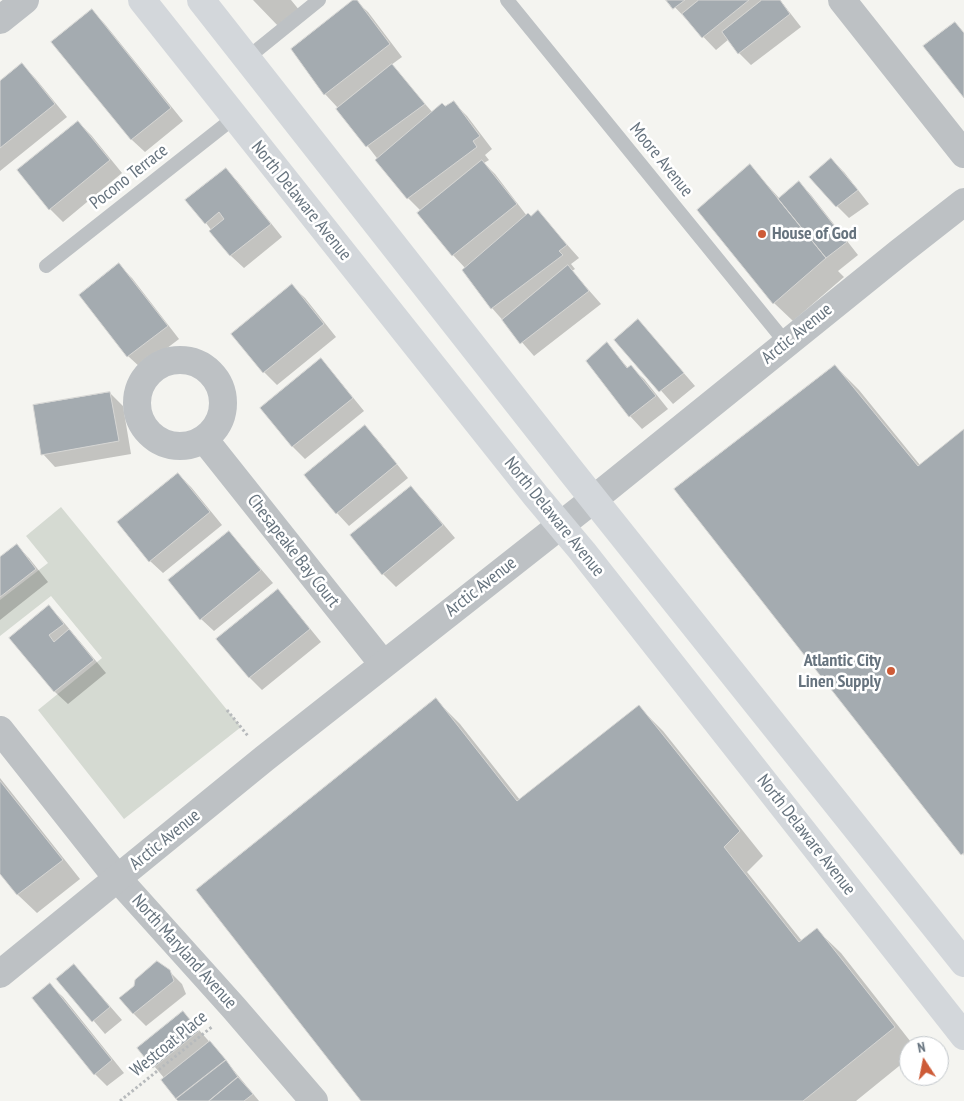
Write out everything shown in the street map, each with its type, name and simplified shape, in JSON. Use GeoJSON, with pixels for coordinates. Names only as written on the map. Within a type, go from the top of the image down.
{"type":"FeatureCollection","features":[{"type":"Feature","properties":{"kind":"highway","name":"North Delaware Avenue"},"geometry":{"type":"LineString","coordinates":[[142,0],[964,1036]]}},
{"type":"Feature","properties":{"kind":"highway"},"geometry":{"type":"LineString","coordinates":[[201,0],[594,499],[964,962]]}},
{"type":"Feature","properties":{"kind":"street"},"geometry":{"type":"LineString","coordinates":[[0,20],[25,0]]}},
{"type":"Feature","properties":{"kind":"street"},"geometry":{"type":"LineString","coordinates":[[842,0],[964,154]]}},
{"type":"Feature","properties":{"kind":"street","name":"Arctic Avenue"},"geometry":{"type":"LineString","coordinates":[[1,971],[118,879],[382,664],[594,499],[964,202]]}},
{"type":"Feature","properties":{"kind":"street","name":"Chesapeake Bay Court"},"geometry":{"type":"LineString","coordinates":[[204,438],[382,664]]}},
{"type":"Feature","properties":{"kind":"street","name":"North Maryland Avenue"},"geometry":{"type":"LineString","coordinates":[[0,730],[118,879],[234,1008],[314,1101]]}},
{"type":"Feature","properties":{"kind":"lane"},"geometry":{"type":"LineString","coordinates":[[246,59],[319,0]]}},
{"type":"Feature","properties":{"kind":"lane","name":"Moore Avenue"},"geometry":{"type":"LineString","coordinates":[[507,0],[786,343]]}},
{"type":"Feature","properties":{"kind":"lane","name":"Pocono Terrace"},"geometry":{"type":"LineString","coordinates":[[46,266],[235,117]]}},
{"type":"Feature","properties":{"kind":"path","name":"Westcoat Place"},"geometry":{"type":"LineString","coordinates":[[120,1101],[234,1008]]}},
{"type":"Feature","properties":{"kind":"shaded area"},"geometry":{"type":"Polygon","coordinates":[[[61,507],[241,727],[124,819],[38,710],[102,658],[51,596],[0,636],[0,600],[48,563],[26,536],[61,507]]]}},
{"type":"Feature","properties":{"kind":"building"},"geometry":{"type":"Polygon","coordinates":[[[353,0],[357,0],[390,44],[324,95],[291,49],[353,0]]]}},
{"type":"Feature","properties":{"kind":"building"},"geometry":{"type":"Polygon","coordinates":[[[666,0],[685,0],[673,9],[666,0]]]}},
{"type":"Feature","properties":{"kind":"building"},"geometry":{"type":"Polygon","coordinates":[[[699,0],[749,0],[702,38],[682,14],[699,0]]]}},
{"type":"Feature","properties":{"kind":"building"},"geometry":{"type":"Polygon","coordinates":[[[762,0],[780,0],[790,14],[738,54],[722,32],[762,0]]]}},
{"type":"Feature","properties":{"kind":"building"},"geometry":{"type":"Polygon","coordinates":[[[92,9],[171,108],[131,140],[51,42],[92,9]]]}},
{"type":"Feature","properties":{"kind":"building"},"geometry":{"type":"Polygon","coordinates":[[[955,22],[964,33],[964,98],[923,46],[955,22]]]}},
{"type":"Feature","properties":{"kind":"building"},"geometry":{"type":"Polygon","coordinates":[[[22,63],[55,104],[0,148],[0,81],[22,63]]]}},
{"type":"Feature","properties":{"kind":"building"},"geometry":{"type":"Polygon","coordinates":[[[392,64],[425,104],[366,147],[336,109],[392,64]]]}},
{"type":"Feature","properties":{"kind":"building"},"geometry":{"type":"Polygon","coordinates":[[[454,101],[480,136],[473,141],[477,147],[407,199],[375,160],[442,103],[445,106],[454,101]]]}},
{"type":"Feature","properties":{"kind":"building"},"geometry":{"type":"Polygon","coordinates":[[[78,121],[110,160],[49,210],[17,170],[78,121]]]}},
{"type":"Feature","properties":{"kind":"building"},"geometry":{"type":"Polygon","coordinates":[[[831,158],[858,190],[836,207],[809,177],[831,158]]]}},
{"type":"Feature","properties":{"kind":"building"},"geometry":{"type":"Polygon","coordinates":[[[482,160],[517,204],[452,256],[417,213],[482,160]]]}},
{"type":"Feature","properties":{"kind":"building","name":"House of God"},"geometry":{"type":"Polygon","coordinates":[[[750,164],[826,258],[773,304],[697,210],[750,164]]]}},
{"type":"Feature","properties":{"kind":"building"},"geometry":{"type":"Polygon","coordinates":[[[226,168],[271,224],[230,256],[209,231],[224,219],[219,212],[205,224],[185,200],[226,168]]]}},
{"type":"Feature","properties":{"kind":"building"},"geometry":{"type":"Polygon","coordinates":[[[799,181],[847,242],[826,258],[778,199],[799,181]]]}},
{"type":"Feature","properties":{"kind":"building"},"geometry":{"type":"Polygon","coordinates":[[[538,210],[567,245],[559,251],[563,255],[491,309],[462,270],[528,213],[531,216],[538,210]]]}},
{"type":"Feature","properties":{"kind":"building"},"geometry":{"type":"Polygon","coordinates":[[[119,263],[168,326],[127,357],[79,295],[119,263]]]}},
{"type":"Feature","properties":{"kind":"building"},"geometry":{"type":"Polygon","coordinates":[[[568,265],[589,291],[520,344],[502,320],[568,265]]]}},
{"type":"Feature","properties":{"kind":"building"},"geometry":{"type":"Polygon","coordinates":[[[292,284],[324,324],[263,373],[231,334],[292,284]]]}},
{"type":"Feature","properties":{"kind":"building"},"geometry":{"type":"Polygon","coordinates":[[[638,319],[684,373],[659,392],[614,340],[638,319]]]}},
{"type":"Feature","properties":{"kind":"building"},"geometry":{"type":"Polygon","coordinates":[[[607,342],[627,368],[631,365],[656,396],[629,417],[586,361],[607,342]]]}},
{"type":"Feature","properties":{"kind":"building"},"geometry":{"type":"Polygon","coordinates":[[[321,358],[353,398],[292,447],[260,408],[321,358]]]}},
{"type":"Feature","properties":{"kind":"building","name":"Atlantic City Linen Supply"},"geometry":{"type":"Polygon","coordinates":[[[835,365],[918,466],[964,429],[964,853],[961,855],[674,489],[835,365]]]}},
{"type":"Feature","properties":{"kind":"building"},"geometry":{"type":"Polygon","coordinates":[[[110,392],[119,441],[41,455],[33,405],[110,392]]]}},
{"type":"Feature","properties":{"kind":"building"},"geometry":{"type":"Polygon","coordinates":[[[365,425],[397,464],[336,514],[304,475],[365,425]]]}},
{"type":"Feature","properties":{"kind":"building"},"geometry":{"type":"Polygon","coordinates":[[[178,473],[210,512],[149,562],[117,522],[178,473]]]}},
{"type":"Feature","properties":{"kind":"building"},"geometry":{"type":"Polygon","coordinates":[[[411,486],[443,525],[382,575],[350,535],[411,486]]]}},
{"type":"Feature","properties":{"kind":"building"},"geometry":{"type":"Polygon","coordinates":[[[229,531],[261,570],[200,620],[168,580],[229,531]]]}},
{"type":"Feature","properties":{"kind":"building"},"geometry":{"type":"Polygon","coordinates":[[[17,544],[36,569],[0,597],[0,557],[17,544]]]}},
{"type":"Feature","properties":{"kind":"building"},"geometry":{"type":"Polygon","coordinates":[[[278,589],[310,629],[249,678],[216,639],[278,589]]]}},
{"type":"Feature","properties":{"kind":"building"},"geometry":{"type":"Polygon","coordinates":[[[49,605],[64,624],[49,635],[54,642],[69,629],[94,660],[54,692],[9,638],[49,605]]]}},
{"type":"Feature","properties":{"kind":"building"},"geometry":{"type":"Polygon","coordinates":[[[436,698],[517,801],[639,705],[740,831],[724,847],[799,942],[817,928],[895,1027],[803,1101],[361,1101],[196,890],[436,698]]]}},
{"type":"Feature","properties":{"kind":"building"},"geometry":{"type":"Polygon","coordinates":[[[0,781],[63,860],[17,895],[0,874],[0,781]]]}},
{"type":"Feature","properties":{"kind":"building"},"geometry":{"type":"Polygon","coordinates":[[[157,961],[170,970],[174,981],[133,1014],[119,998],[134,986],[135,980],[157,961]]]}},
{"type":"Feature","properties":{"kind":"building"},"geometry":{"type":"Polygon","coordinates":[[[74,964],[110,1007],[92,1022],[56,979],[74,964]]]}},
{"type":"Feature","properties":{"kind":"building"},"geometry":{"type":"Polygon","coordinates":[[[50,983],[112,1060],[94,1075],[32,998],[50,983]]]}},
{"type":"Feature","properties":{"kind":"building"},"geometry":{"type":"Polygon","coordinates":[[[183,1011],[199,1031],[153,1068],[137,1048],[183,1011]]]}},
{"type":"Feature","properties":{"kind":"building"},"geometry":{"type":"Polygon","coordinates":[[[210,1041],[226,1060],[176,1099],[161,1080],[210,1041]]]}},
{"type":"Feature","properties":{"kind":"building"},"geometry":{"type":"Polygon","coordinates":[[[226,1060],[238,1077],[209,1101],[178,1101],[176,1099],[226,1060]]]}},
{"type":"Feature","properties":{"kind":"building"},"geometry":{"type":"Polygon","coordinates":[[[238,1077],[253,1094],[244,1101],[209,1101],[238,1077]]]}},
{"type":"Feature","properties":{"kind":"place","name":"House of God"},"geometry":{"type":"Point","coordinates":[762,234]}},
{"type":"Feature","properties":{"kind":"place","name":"Atlantic City Linen Supply"},"geometry":{"type":"Point","coordinates":[891,671]}}]}
